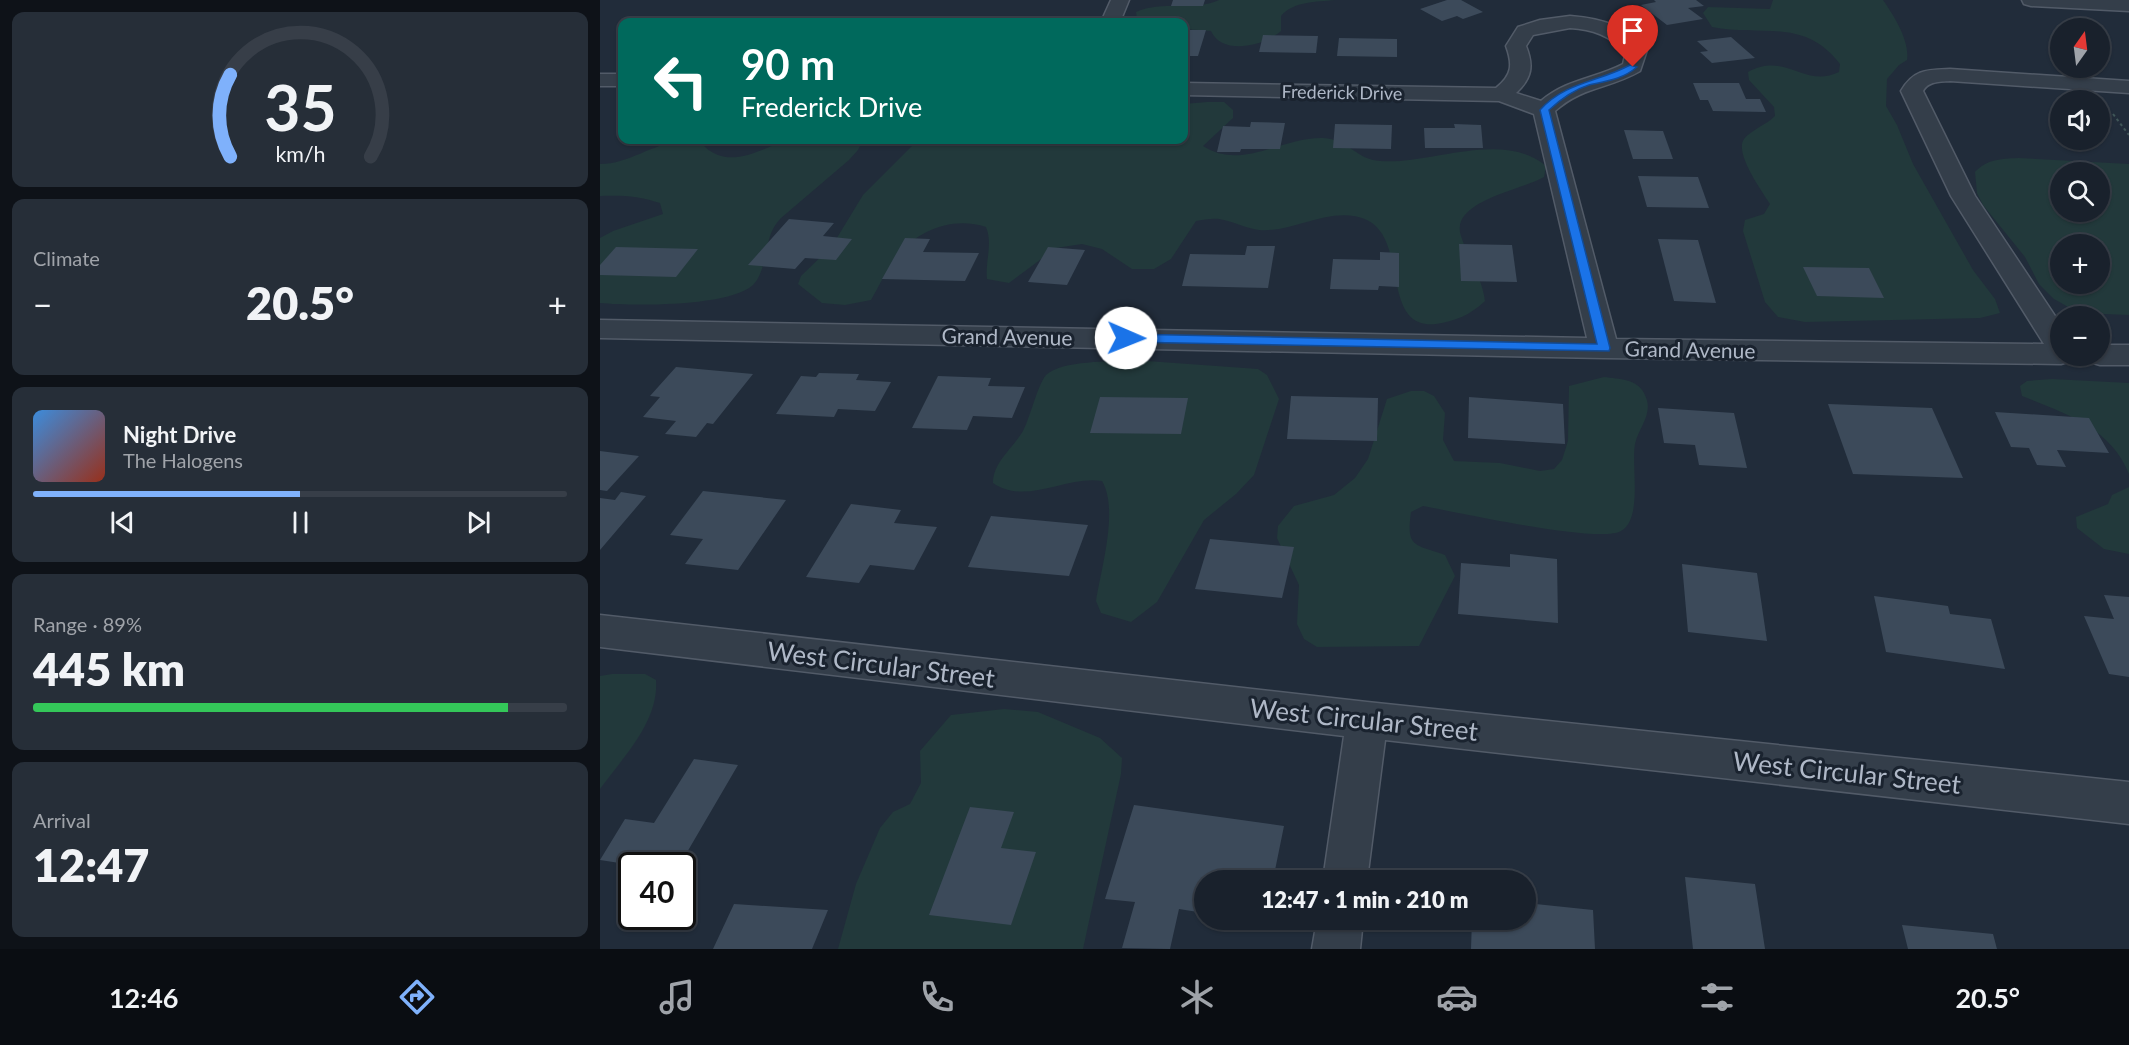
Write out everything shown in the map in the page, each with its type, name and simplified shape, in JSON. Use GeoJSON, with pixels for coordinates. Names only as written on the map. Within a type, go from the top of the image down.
{"type":"FeatureCollection","features":[{"type":"Feature","properties":{"kind":"street"},"geometry":{"type":"LineString","coordinates":[[1113,18],[1120,0]]}},
{"type":"Feature","properties":{"kind":"street"},"geometry":{"type":"LineString","coordinates":[[2031,0],[2129,5]]}},
{"type":"Feature","properties":{"kind":"street"},"geometry":{"type":"LineString","coordinates":[[1501,95],[1519,80],[1523,63],[1516,46],[1525,31],[1548,23],[1574,22],[1600,26],[1622,36],[1637,50],[1633,67],[1613,78],[1585,84],[1562,94],[1544,110],[1604,348]]}},
{"type":"Feature","properties":{"kind":"street"},"geometry":{"type":"LineString","coordinates":[[2050,330],[1963,196],[1912,92],[1917,82],[1930,76],[1950,75],[2129,87]]}},
{"type":"Feature","properties":{"kind":"street"},"geometry":{"type":"LineString","coordinates":[[600,80],[618,80]]}},
{"type":"Feature","properties":{"kind":"street","name":"Frederick Drive"},"geometry":{"type":"LineString","coordinates":[[1188,89],[1501,95],[1544,110]]}},
{"type":"Feature","properties":{"kind":"street"},"geometry":{"type":"LineString","coordinates":[[600,353],[611,329]]}},
{"type":"Feature","properties":{"kind":"street","name":"Grand Avenue"},"geometry":{"type":"LineString","coordinates":[[611,329],[1604,348],[2050,354]]}},
{"type":"Feature","properties":{"kind":"street"},"geometry":{"type":"LineString","coordinates":[[2110,355],[2129,355]]}},
{"type":"Feature","properties":{"kind":"street","name":"West Circular Street"},"geometry":{"type":"LineString","coordinates":[[600,631],[1367,720],[2129,803]]}},
{"type":"Feature","properties":{"kind":"street"},"geometry":{"type":"LineString","coordinates":[[1346,870],[1367,720]]}},
{"type":"Feature","properties":{"kind":"street"},"geometry":{"type":"LineString","coordinates":[[1336,949],[1339,930]]}},
{"type":"Feature","properties":{"kind":"green space"},"geometry":{"type":"Polygon","coordinates":[[[1219,0],[1335,0],[1292,7],[1281,16],[1281,31],[1264,41],[1244,46],[1224,44],[1216,39],[1211,31],[1188,29],[1188,18],[1137,18],[1136,12],[1146,9],[1219,0]]]}},
{"type":"Feature","properties":{"kind":"green space"},"geometry":{"type":"Polygon","coordinates":[[[1773,0],[1883,0],[1900,29],[1907,53],[1907,60],[1899,65],[1887,79],[1886,106],[1897,125],[1913,164],[1973,270],[1995,299],[2000,313],[1980,318],[1805,322],[1778,317],[1765,302],[1743,231],[1745,220],[1764,214],[1770,204],[1750,172],[1742,145],[1747,136],[1775,116],[1774,107],[1749,80],[1748,72],[1761,67],[1773,66],[1815,76],[1827,76],[1839,72],[1840,64],[1826,49],[1797,34],[1712,27],[1703,13],[1708,7],[1770,9],[1773,0]]]}},
{"type":"Feature","properties":{"kind":"green space"},"geometry":{"type":"Polygon","coordinates":[[[1224,102],[1233,110],[1233,118],[1203,146],[1217,153],[1247,154],[1292,142],[1323,138],[1332,139],[1365,157],[1380,161],[1400,161],[1488,149],[1509,150],[1528,155],[1546,166],[1544,177],[1490,198],[1476,205],[1466,214],[1460,224],[1461,236],[1481,284],[1485,301],[1462,317],[1436,324],[1419,322],[1408,313],[1401,299],[1388,246],[1380,230],[1367,220],[1340,215],[1272,230],[1254,229],[1219,219],[1196,221],[1171,259],[1154,269],[1132,269],[1102,249],[1082,244],[1056,248],[1009,283],[987,279],[989,240],[986,227],[961,223],[936,228],[913,240],[895,259],[871,300],[845,305],[822,303],[798,284],[801,276],[832,246],[863,195],[914,144],[1188,144],[1188,104],[1224,102]]]}},
{"type":"Feature","properties":{"kind":"green space"},"geometry":{"type":"Polygon","coordinates":[[[667,144],[700,144],[712,152],[726,157],[752,154],[776,144],[861,144],[849,160],[777,223],[770,235],[763,266],[753,285],[723,298],[702,301],[634,305],[600,303],[600,238],[613,231],[663,214],[660,203],[630,196],[600,196],[600,164],[621,161],[667,144]]]}},
{"type":"Feature","properties":{"kind":"green space"},"geometry":{"type":"Polygon","coordinates":[[[2000,159],[2092,162],[2050,162],[2050,222],[2110,222],[2110,163],[2129,164],[2129,315],[2110,314],[2110,306],[2066,306],[2054,299],[2039,284],[2025,257],[1983,205],[1977,193],[1975,172],[1989,162],[2000,159]]]}},
{"type":"Feature","properties":{"kind":"green space"},"geometry":{"type":"Polygon","coordinates":[[[1133,360],[1258,369],[1267,375],[1279,399],[1254,475],[1236,494],[1204,520],[1157,602],[1131,622],[1101,613],[1096,601],[1109,523],[1107,493],[1102,481],[1089,480],[1019,492],[993,483],[996,468],[1023,431],[1046,375],[1053,370],[1075,364],[1133,360]]]}},
{"type":"Feature","properties":{"kind":"green space"},"geometry":{"type":"Polygon","coordinates":[[[1604,377],[1632,382],[1641,388],[1647,400],[1647,413],[1635,444],[1634,504],[1628,525],[1621,531],[1607,534],[1585,533],[1495,520],[1423,506],[1411,512],[1411,539],[1419,546],[1445,555],[1455,576],[1419,646],[1317,647],[1304,639],[1297,624],[1299,585],[1277,538],[1278,526],[1294,506],[1334,495],[1355,478],[1368,459],[1387,399],[1411,391],[1424,391],[1434,396],[1445,413],[1443,440],[1454,461],[1500,463],[1540,471],[1554,469],[1562,460],[1568,441],[1569,386],[1604,377]]]}},
{"type":"Feature","properties":{"kind":"green space"},"geometry":{"type":"Polygon","coordinates":[[[2052,379],[2129,383],[2129,474],[2121,458],[2099,434],[2070,416],[2022,396],[2020,386],[2027,381],[2052,379]]]}},
{"type":"Feature","properties":{"kind":"green space"},"geometry":{"type":"Polygon","coordinates":[[[2129,487],[2129,554],[2104,549],[2077,528],[2076,517],[2108,504],[2112,495],[2129,487]]]}},
{"type":"Feature","properties":{"kind":"green space"},"geometry":{"type":"Polygon","coordinates":[[[645,674],[656,680],[655,695],[646,725],[629,752],[600,789],[600,676],[645,674]]]}},
{"type":"Feature","properties":{"kind":"green space"},"geometry":{"type":"Polygon","coordinates":[[[1004,709],[1038,712],[1100,738],[1122,758],[1121,774],[1083,949],[838,949],[856,884],[880,828],[893,812],[910,804],[921,783],[920,751],[951,715],[1004,709]]]}},
{"type":"Feature","properties":{"kind":"building"},"geometry":{"type":"Polygon","coordinates":[[[1173,0],[1205,0],[1203,6],[1171,6],[1173,0]]]}},
{"type":"Feature","properties":{"kind":"building"},"geometry":{"type":"Polygon","coordinates":[[[1447,0],[1461,0],[1483,12],[1463,19],[1457,16],[1442,21],[1420,9],[1447,0]]]}},
{"type":"Feature","properties":{"kind":"building"},"geometry":{"type":"Polygon","coordinates":[[[1654,0],[1696,0],[1704,6],[1688,8],[1703,19],[1667,25],[1641,5],[1656,2],[1654,0]]]}},
{"type":"Feature","properties":{"kind":"building"},"geometry":{"type":"Polygon","coordinates":[[[1188,30],[1206,30],[1198,56],[1188,56],[1188,30]]]}},
{"type":"Feature","properties":{"kind":"building"},"geometry":{"type":"Polygon","coordinates":[[[1263,35],[1318,36],[1316,53],[1259,52],[1263,35]]]}},
{"type":"Feature","properties":{"kind":"building"},"geometry":{"type":"Polygon","coordinates":[[[1731,37],[1755,58],[1712,63],[1700,52],[1708,51],[1697,41],[1731,37]]]}},
{"type":"Feature","properties":{"kind":"building"},"geometry":{"type":"Polygon","coordinates":[[[1339,38],[1397,39],[1397,57],[1337,56],[1339,38]]]}},
{"type":"Feature","properties":{"kind":"building"},"geometry":{"type":"Polygon","coordinates":[[[1693,83],[1739,83],[1746,99],[1760,99],[1766,112],[1713,111],[1708,100],[1700,100],[1693,83]]]}},
{"type":"Feature","properties":{"kind":"building"},"geometry":{"type":"Polygon","coordinates":[[[1251,122],[1285,123],[1280,149],[1241,149],[1240,152],[1217,152],[1223,126],[1250,127],[1251,122]]]}},
{"type":"Feature","properties":{"kind":"building"},"geometry":{"type":"Polygon","coordinates":[[[1335,124],[1392,125],[1391,149],[1333,148],[1335,124]]]}},
{"type":"Feature","properties":{"kind":"building"},"geometry":{"type":"Polygon","coordinates":[[[1454,124],[1481,125],[1483,148],[1425,148],[1424,128],[1455,128],[1454,124]]]}},
{"type":"Feature","properties":{"kind":"building"},"geometry":{"type":"Polygon","coordinates":[[[1624,130],[1663,131],[1673,159],[1633,159],[1624,130]]]}},
{"type":"Feature","properties":{"kind":"building"},"geometry":{"type":"Polygon","coordinates":[[[1638,176],[1698,177],[1709,208],[1647,207],[1638,176]]]}},
{"type":"Feature","properties":{"kind":"building"},"geometry":{"type":"Polygon","coordinates":[[[789,219],[834,223],[823,236],[852,239],[836,260],[805,258],[795,269],[748,265],[789,219]]]}},
{"type":"Feature","properties":{"kind":"building"},"geometry":{"type":"Polygon","coordinates":[[[905,238],[930,239],[923,252],[979,253],[965,281],[882,279],[905,238]]]}},
{"type":"Feature","properties":{"kind":"building"},"geometry":{"type":"Polygon","coordinates":[[[1658,239],[1698,240],[1716,303],[1674,301],[1658,239]]]}},
{"type":"Feature","properties":{"kind":"building"},"geometry":{"type":"Polygon","coordinates":[[[1459,244],[1512,245],[1517,282],[1461,281],[1459,244]]]}},
{"type":"Feature","properties":{"kind":"building"},"geometry":{"type":"Polygon","coordinates":[[[1247,246],[1275,246],[1268,288],[1182,286],[1190,254],[1245,255],[1247,246]]]}},
{"type":"Feature","properties":{"kind":"building"},"geometry":{"type":"Polygon","coordinates":[[[616,247],[698,249],[676,277],[600,275],[600,265],[616,247]]]}},
{"type":"Feature","properties":{"kind":"building"},"geometry":{"type":"Polygon","coordinates":[[[1048,247],[1085,250],[1067,285],[1028,282],[1048,247]]]}},
{"type":"Feature","properties":{"kind":"building"},"geometry":{"type":"Polygon","coordinates":[[[1380,252],[1399,253],[1399,287],[1379,286],[1378,290],[1330,289],[1333,259],[1380,260],[1380,252]]]}},
{"type":"Feature","properties":{"kind":"building"},"geometry":{"type":"Polygon","coordinates":[[[1803,267],[1869,268],[1884,298],[1817,296],[1803,267]]]}},
{"type":"Feature","properties":{"kind":"building"},"geometry":{"type":"Polygon","coordinates":[[[676,367],[753,374],[713,424],[707,423],[696,437],[665,434],[676,421],[643,417],[660,397],[650,396],[676,367]]]}},
{"type":"Feature","properties":{"kind":"building"},"geometry":{"type":"Polygon","coordinates":[[[819,373],[859,374],[856,380],[891,382],[875,411],[838,409],[834,417],[776,414],[801,376],[816,377],[819,373]]]}},
{"type":"Feature","properties":{"kind":"building"},"geometry":{"type":"Polygon","coordinates":[[[938,376],[991,378],[988,386],[1025,387],[1012,418],[973,416],[967,430],[912,428],[938,376]]]}},
{"type":"Feature","properties":{"kind":"building"},"geometry":{"type":"Polygon","coordinates":[[[1291,396],[1378,398],[1377,441],[1287,439],[1291,396]]]}},
{"type":"Feature","properties":{"kind":"building"},"geometry":{"type":"Polygon","coordinates":[[[1100,397],[1188,398],[1181,434],[1090,433],[1100,397]]]}},
{"type":"Feature","properties":{"kind":"building"},"geometry":{"type":"Polygon","coordinates":[[[1469,397],[1563,404],[1565,444],[1468,438],[1469,397]]]}},
{"type":"Feature","properties":{"kind":"building"},"geometry":{"type":"Polygon","coordinates":[[[1828,404],[1932,408],[1963,478],[1853,474],[1828,404]]]}},
{"type":"Feature","properties":{"kind":"building"},"geometry":{"type":"Polygon","coordinates":[[[1658,408],[1734,413],[1747,468],[1699,465],[1695,445],[1664,443],[1658,408]]]}},
{"type":"Feature","properties":{"kind":"building"},"geometry":{"type":"Polygon","coordinates":[[[1995,412],[2089,418],[2109,453],[2057,450],[2066,467],[2037,465],[2029,448],[2011,447],[1995,412]]]}},
{"type":"Feature","properties":{"kind":"building"},"geometry":{"type":"Polygon","coordinates":[[[600,451],[639,456],[607,491],[600,490],[600,451]]]}},
{"type":"Feature","properties":{"kind":"building"},"geometry":{"type":"Polygon","coordinates":[[[703,491],[786,500],[738,570],[685,564],[703,539],[670,535],[703,491]]]}},
{"type":"Feature","properties":{"kind":"building"},"geometry":{"type":"Polygon","coordinates":[[[621,492],[646,496],[600,550],[600,498],[615,500],[621,492]]]}},
{"type":"Feature","properties":{"kind":"building"},"geometry":{"type":"Polygon","coordinates":[[[851,504],[901,510],[894,523],[937,527],[914,570],[870,565],[859,583],[806,577],[851,504]]]}},
{"type":"Feature","properties":{"kind":"building"},"geometry":{"type":"Polygon","coordinates":[[[991,516],[1088,525],[1069,576],[968,567],[991,516]]]}},
{"type":"Feature","properties":{"kind":"building"},"geometry":{"type":"Polygon","coordinates":[[[1210,539],[1294,547],[1282,598],[1195,589],[1210,539]]]}},
{"type":"Feature","properties":{"kind":"building"},"geometry":{"type":"Polygon","coordinates":[[[1510,554],[1557,559],[1558,623],[1458,614],[1461,563],[1510,567],[1510,554]]]}},
{"type":"Feature","properties":{"kind":"building"},"geometry":{"type":"Polygon","coordinates":[[[1682,564],[1757,573],[1767,641],[1688,632],[1682,564]]]}},
{"type":"Feature","properties":{"kind":"building"},"geometry":{"type":"Polygon","coordinates":[[[2104,595],[2129,597],[2129,677],[2109,674],[2084,616],[2114,619],[2104,595]]]}},
{"type":"Feature","properties":{"kind":"building"},"geometry":{"type":"Polygon","coordinates":[[[1874,596],[1948,606],[1950,614],[1991,619],[2005,669],[1886,652],[1874,596]]]}},
{"type":"Feature","properties":{"kind":"building"},"geometry":{"type":"Polygon","coordinates":[[[694,759],[738,765],[687,852],[618,852],[618,863],[600,860],[625,819],[654,823],[694,759]]]}},
{"type":"Feature","properties":{"kind":"building"},"geometry":{"type":"Polygon","coordinates":[[[1134,805],[1284,826],[1275,870],[1194,870],[1194,911],[1179,909],[1170,949],[1122,948],[1135,902],[1105,899],[1134,805]]]}},
{"type":"Feature","properties":{"kind":"building"},"geometry":{"type":"Polygon","coordinates":[[[970,807],[1014,812],[1001,848],[1036,852],[1011,925],[929,915],[970,807]]]}},
{"type":"Feature","properties":{"kind":"building"},"geometry":{"type":"Polygon","coordinates":[[[1685,877],[1755,884],[1765,949],[1693,949],[1685,877]]]}},
{"type":"Feature","properties":{"kind":"building"},"geometry":{"type":"Polygon","coordinates":[[[734,904],[828,910],[812,949],[713,949],[734,904]]]}},
{"type":"Feature","properties":{"kind":"building"},"geometry":{"type":"Polygon","coordinates":[[[1536,904],[1593,910],[1595,949],[1471,949],[1472,930],[1536,930],[1536,904]]]}},
{"type":"Feature","properties":{"kind":"building"},"geometry":{"type":"Polygon","coordinates":[[[1902,925],[1993,934],[1997,949],[1908,949],[1902,925]]]}},
{"type":"Feature","properties":{"kind":"route"},"geometry":{"type":"LineString","coordinates":[[1126,338],[1604,348],[1544,110],[1562,94],[1585,84],[1613,78],[1633,67]]}}]}
